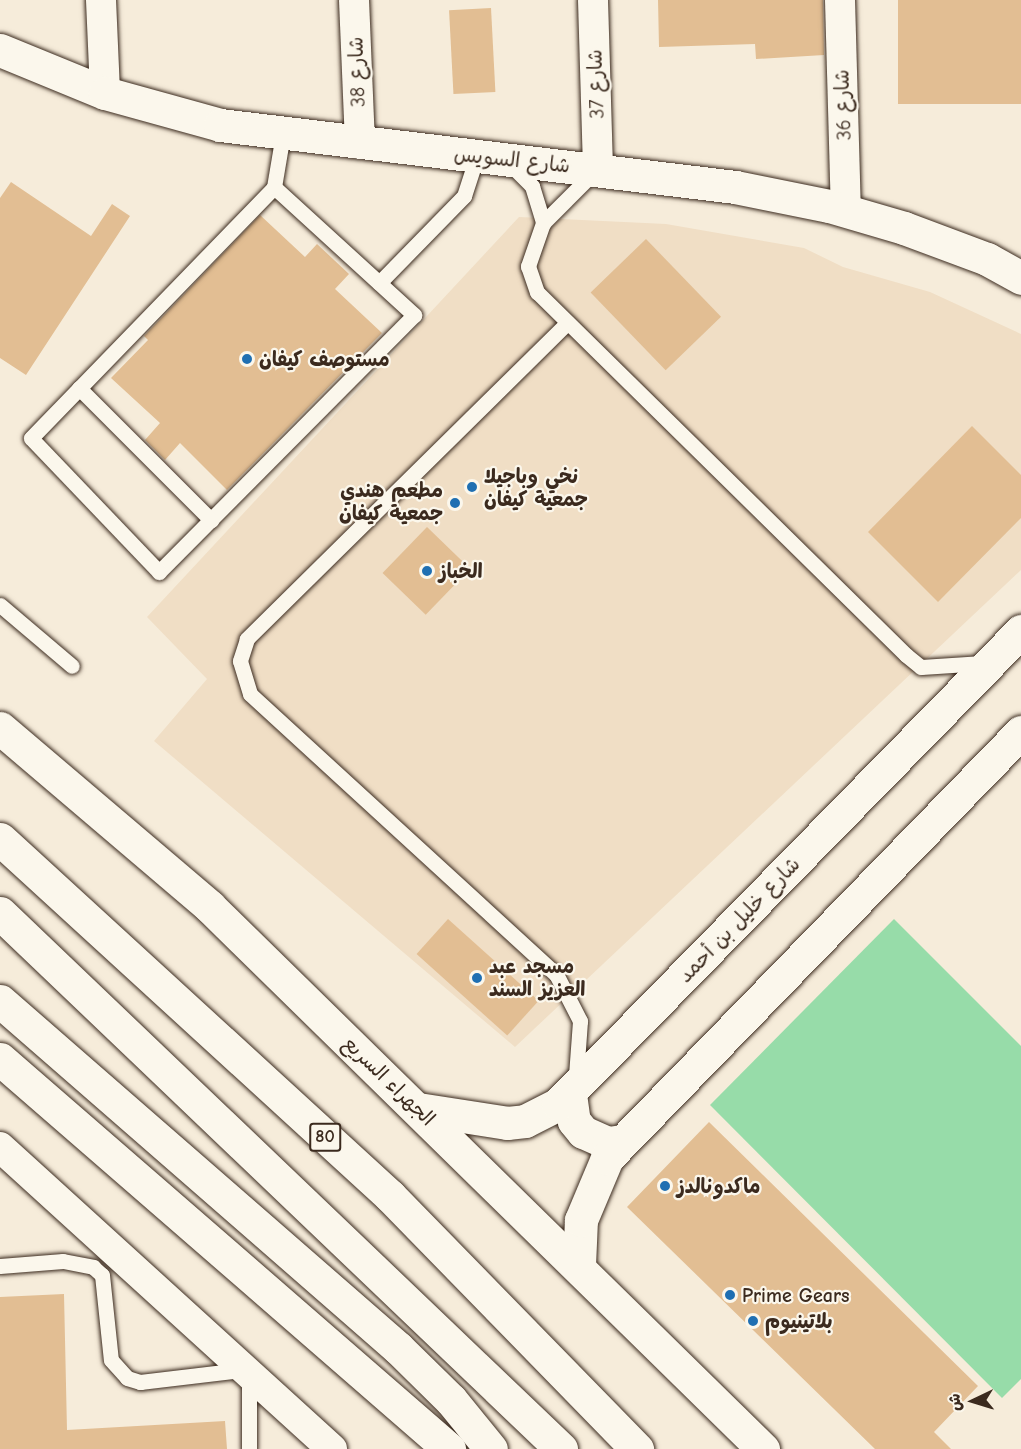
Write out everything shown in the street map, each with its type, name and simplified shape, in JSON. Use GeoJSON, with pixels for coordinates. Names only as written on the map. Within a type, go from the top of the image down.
{"type":"FeatureCollection","features":[{"type":"Feature","properties":{"kind":"main road","name":"شارع السويس"},"geometry":{"type":"LineString","coordinates":[[0,50],[105,93],[220,125],[360,144],[598,169],[735,187],[846,210],[987,259],[1021,278]]}},
{"type":"Feature","properties":{"kind":"main road","name":"شارع خليل بن أحمد"},"geometry":{"type":"LineString","coordinates":[[418,1109],[507,1124],[542,1114],[570,1094],[1021,631]]}},
{"type":"Feature","properties":{"kind":"main road","name":"الجهراء السريع"},"geometry":{"type":"LineString","coordinates":[[0,728],[209,906],[579,1265],[763,1449]]}},
{"type":"Feature","properties":{"kind":"main road"},"geometry":{"type":"LineString","coordinates":[[579,1265],[587,1198],[622,1141],[1021,732]]}},
{"type":"Feature","properties":{"kind":"main road","name":"80"},"geometry":{"type":"LineString","coordinates":[[0,839],[390,1196],[637,1449]]}},
{"type":"Feature","properties":{"kind":"main road"},"geometry":{"type":"LineString","coordinates":[[0,913],[561,1449]]}},
{"type":"Feature","properties":{"kind":"main road"},"geometry":{"type":"LineString","coordinates":[[0,1000],[398,1348],[451,1400],[491,1449]]}},
{"type":"Feature","properties":{"kind":"main road"},"geometry":{"type":"LineString","coordinates":[[0,1059],[449,1449]]}},
{"type":"Feature","properties":{"kind":"main road"},"geometry":{"type":"LineString","coordinates":[[570,1094],[574,1121],[583,1132],[608,1143],[622,1141]]}},
{"type":"Feature","properties":{"kind":"street"},"geometry":{"type":"LineString","coordinates":[[101,0],[105,93]]}},
{"type":"Feature","properties":{"kind":"street","name":"شارع 38"},"geometry":{"type":"LineString","coordinates":[[354,0],[360,144]]}},
{"type":"Feature","properties":{"kind":"street","name":"شارع 37"},"geometry":{"type":"LineString","coordinates":[[593,0],[598,169]]}},
{"type":"Feature","properties":{"kind":"street","name":"شارع 36"},"geometry":{"type":"LineString","coordinates":[[840,0],[846,210]]}},
{"type":"Feature","properties":{"kind":"street"},"geometry":{"type":"LineString","coordinates":[[0,1147],[249,1369],[332,1449]]}},
{"type":"Feature","properties":{"kind":"lane"},"geometry":{"type":"LineString","coordinates":[[274,187],[414,315],[159,572],[31,438],[274,187],[283,134]]}},
{"type":"Feature","properties":{"kind":"lane"},"geometry":{"type":"LineString","coordinates":[[379,283],[464,196],[490,157],[532,186],[543,224]]}},
{"type":"Feature","properties":{"kind":"lane"},"geometry":{"type":"LineString","coordinates":[[598,169],[543,224],[528,266],[530,278],[537,292],[906,656],[931,668],[992,662]]}},
{"type":"Feature","properties":{"kind":"lane"},"geometry":{"type":"LineString","coordinates":[[567,322],[247,639],[240,661],[250,694],[567,988],[582,1039],[570,1094]]}},
{"type":"Feature","properties":{"kind":"lane"},"geometry":{"type":"LineString","coordinates":[[79,388],[211,520]]}},
{"type":"Feature","properties":{"kind":"lane"},"geometry":{"type":"LineString","coordinates":[[0,604],[72,666]]}},
{"type":"Feature","properties":{"kind":"lane"},"geometry":{"type":"LineString","coordinates":[[0,1266],[63,1262],[93,1268],[102,1275],[111,1360],[127,1378],[140,1382],[249,1369],[249,1449]]}},
{"type":"Feature","properties":{"kind":"shaded area"},"geometry":{"type":"Polygon","coordinates":[[[519,217],[666,224],[804,248],[843,267],[930,292],[1021,334],[1021,570],[515,1047],[154,741],[207,679],[147,617],[519,217]]]}},
{"type":"Feature","properties":{"kind":"green space"},"geometry":{"type":"Polygon","coordinates":[[[894,919],[1021,1046],[1021,1379],[1002,1398],[710,1105],[894,919]]]}},
{"type":"Feature","properties":{"kind":"building"},"geometry":{"type":"Polygon","coordinates":[[[658,0],[823,0],[824,55],[756,59],[755,44],[659,47],[658,0]]]}},
{"type":"Feature","properties":{"kind":"building"},"geometry":{"type":"Polygon","coordinates":[[[898,0],[1021,0],[1021,104],[898,104],[898,0]]]}},
{"type":"Feature","properties":{"kind":"building"},"geometry":{"type":"Polygon","coordinates":[[[491,8],[495,92],[453,94],[449,10],[491,8]]]}},
{"type":"Feature","properties":{"kind":"building"},"geometry":{"type":"Polygon","coordinates":[[[11,182],[91,236],[112,204],[130,216],[26,375],[0,358],[0,198],[11,182]]]}},
{"type":"Feature","properties":{"kind":"building","name":"مستوصف كيفان"},"geometry":{"type":"Polygon","coordinates":[[[260,215],[305,257],[317,244],[349,274],[335,289],[382,333],[227,490],[180,443],[165,460],[145,440],[160,423],[111,378],[148,340],[144,336],[260,215]]]}},
{"type":"Feature","properties":{"kind":"building"},"geometry":{"type":"Polygon","coordinates":[[[646,239],[721,317],[666,370],[591,292],[646,239]]]}},
{"type":"Feature","properties":{"kind":"building"},"geometry":{"type":"Polygon","coordinates":[[[972,426],[1021,475],[1021,518],[938,602],[868,532],[972,426]]]}},
{"type":"Feature","properties":{"kind":"building","name":"الخباز"},"geometry":{"type":"Polygon","coordinates":[[[427,527],[470,569],[426,615],[383,573],[427,527]]]}},
{"type":"Feature","properties":{"kind":"building","name":"مسجد عبد العزيز السند"},"geometry":{"type":"Polygon","coordinates":[[[448,919],[539,1001],[507,1036],[417,954],[448,919]]]}},
{"type":"Feature","properties":{"kind":"building"},"geometry":{"type":"Polygon","coordinates":[[[709,1122],[978,1386],[934,1432],[951,1449],[875,1449],[627,1207],[709,1122]]]}},
{"type":"Feature","properties":{"kind":"building"},"geometry":{"type":"Polygon","coordinates":[[[64,1294],[67,1430],[225,1421],[227,1449],[0,1449],[0,1297],[64,1294]]]}},
{"type":"Feature","properties":{"kind":"place","name":"مستوصف كيفان"},"geometry":{"type":"Point","coordinates":[247,359]}},
{"type":"Feature","properties":{"kind":"place","name":"نخي وباجيلا جمعية كيفان"},"geometry":{"type":"Point","coordinates":[472,487]}},
{"type":"Feature","properties":{"kind":"place","name":"مطعم هندي جمعية كيفان"},"geometry":{"type":"Point","coordinates":[455,503]}},
{"type":"Feature","properties":{"kind":"place","name":"الخباز"},"geometry":{"type":"Point","coordinates":[427,571]}},
{"type":"Feature","properties":{"kind":"place","name":"مسجد عبد العزيز السند"},"geometry":{"type":"Point","coordinates":[477,978]}},
{"type":"Feature","properties":{"kind":"place","name":"ماكدونالدز"},"geometry":{"type":"Point","coordinates":[665,1186]}},
{"type":"Feature","properties":{"kind":"place","name":"Prime Gears"},"geometry":{"type":"Point","coordinates":[730,1295]}},
{"type":"Feature","properties":{"kind":"place","name":"بلاتينيوم"},"geometry":{"type":"Point","coordinates":[753,1321]}}]}
